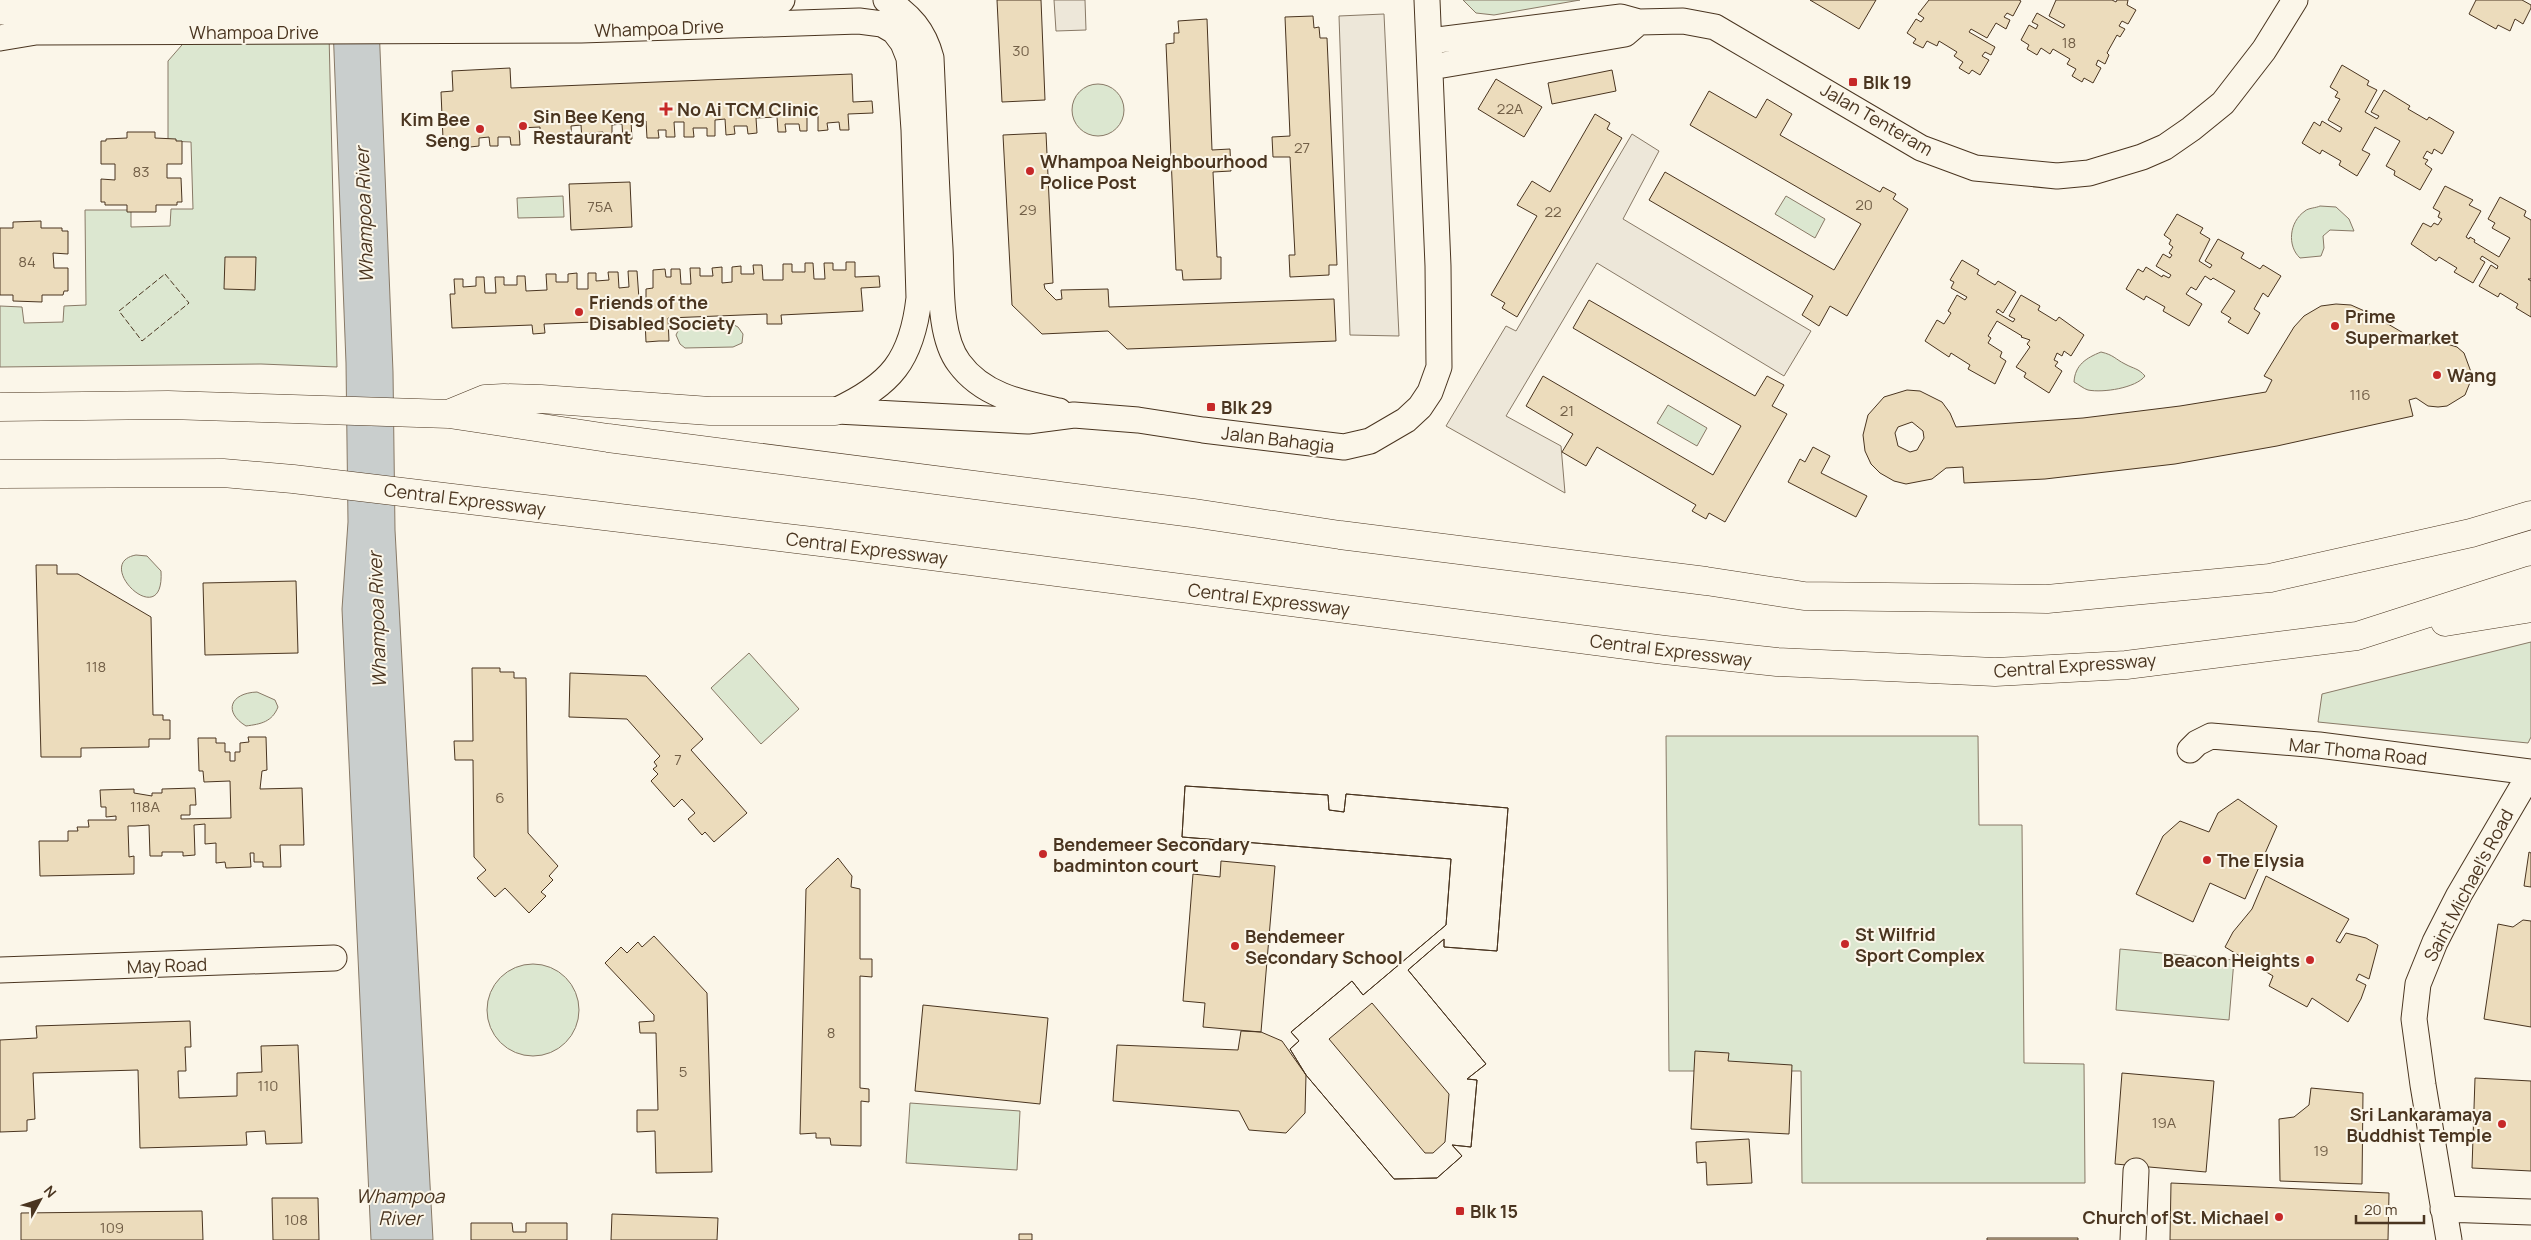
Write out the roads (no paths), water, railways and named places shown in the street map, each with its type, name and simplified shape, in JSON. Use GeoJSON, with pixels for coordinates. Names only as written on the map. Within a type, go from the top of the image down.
{"type":"FeatureCollection","features":[{"type":"Feature","properties":{"kind":"highway"},"geometry":{"type":"LineString","coordinates":[[436,412],[485,399],[504,398],[710,411],[835,411]]}},
{"type":"Feature","properties":{"kind":"highway"},"geometry":{"type":"LineString","coordinates":[[0,407],[168,406],[436,412],[608,438],[1193,512],[1340,535],[1706,581],[1804,596],[2047,599],[2270,578],[2471,533],[2531,515]]}},
{"type":"Feature","properties":{"kind":"highway","name":"Central Expressway"},"geometry":{"type":"LineString","coordinates":[[0,474],[222,473],[292,478],[1664,650],[1777,662],[1995,672],[2126,664],[2357,636],[2531,580]]}},
{"type":"Feature","properties":{"kind":"highway"},"geometry":{"type":"LineString","coordinates":[[2357,636],[2531,608]]}},
{"type":"Feature","properties":{"kind":"street","name":"Whampoa Drive"},"geometry":{"type":"LineString","coordinates":[[0,38],[36,32],[319,21],[411,20],[702,10],[782,0]]}},
{"type":"Feature","properties":{"kind":"street"},"geometry":{"type":"LineString","coordinates":[[886,0],[912,20],[924,37],[931,58],[939,239],[945,327],[950,346],[958,362],[968,374],[998,395],[1074,414]]}},
{"type":"Feature","properties":{"kind":"street","name":"Jalan Bahagia"},"geometry":{"type":"LineString","coordinates":[[835,411],[1028,421],[1074,414],[1138,420],[1344,447],[1370,441],[1406,420],[1420,407],[1430,392],[1439,367],[1440,344],[1431,67],[1427,0]]}},
{"type":"Feature","properties":{"kind":"street","name":"Jalan Tenteram"},"geometry":{"type":"LineString","coordinates":[[1430,40],[1621,17],[1639,22],[1683,21],[1716,27],[1921,148],[1975,168],[2057,176],[2088,173],[2142,157],[2166,147],[2191,129],[2224,103],[2264,50],[2295,0]]}},
{"type":"Feature","properties":{"kind":"street","name":"Whampoa Drive"},"geometry":{"type":"LineString","coordinates":[[702,10],[882,24],[894,31],[903,43],[908,58],[914,130],[919,298],[916,325],[911,343],[886,381],[870,393],[835,411]]}},
{"type":"Feature","properties":{"kind":"street","name":"Whampoa Drive"},"geometry":{"type":"LineString","coordinates":[[0,12],[319,21]]}},
{"type":"Feature","properties":{"kind":"street"},"geometry":{"type":"LineString","coordinates":[[1431,67],[1625,34],[1639,22]]}},
{"type":"Feature","properties":{"kind":"street","name":"Mar Thoma Road"},"geometry":{"type":"LineString","coordinates":[[2190,750],[2197,742],[2211,736],[2319,745],[2531,772]]}},
{"type":"Feature","properties":{"kind":"street","name":"Saint Michael's Road"},"geometry":{"type":"LineString","coordinates":[[2449,1240],[2414,1019],[2418,984],[2435,942],[2459,895],[2531,772]]}},
{"type":"Feature","properties":{"kind":"street","name":"May Road"},"geometry":{"type":"LineString","coordinates":[[0,970],[334,958]]}},
{"type":"Feature","properties":{"kind":"street"},"geometry":{"type":"LineString","coordinates":[[2132,1240],[2136,1171]]}},
{"type":"Feature","properties":{"kind":"street"},"geometry":{"type":"LineString","coordinates":[[2443,1209],[2531,1212]]}},
{"type":"Feature","properties":{"kind":"water","name":"Whampoa River"},"geometry":{"type":"Polygon","coordinates":[[[332,0],[378,0],[393,372],[395,530],[433,1240],[371,1240],[342,609],[348,522],[346,363],[332,0]]]}},
{"type":"Feature","properties":{"kind":"place","name":"Blk 19"},"geometry":{"type":"Point","coordinates":[1853,82]}},
{"type":"Feature","properties":{"kind":"place","name":"No Ai TCM Clinic"},"geometry":{"type":"Point","coordinates":[666,109]}},
{"type":"Feature","properties":{"kind":"place","name":"Sin Bee Keng Restaurant"},"geometry":{"type":"Point","coordinates":[523,126]}},
{"type":"Feature","properties":{"kind":"place","name":"Kim Bee Seng"},"geometry":{"type":"Point","coordinates":[480,129]}},
{"type":"Feature","properties":{"kind":"place","name":"Whampoa Neighbourhood Police Post"},"geometry":{"type":"Point","coordinates":[1030,171]}},
{"type":"Feature","properties":{"kind":"place","name":"Friends of the Disabled Society"},"geometry":{"type":"Point","coordinates":[579,312]}},
{"type":"Feature","properties":{"kind":"place","name":"Prime Supermarket"},"geometry":{"type":"Point","coordinates":[2335,326]}},
{"type":"Feature","properties":{"kind":"place","name":"Wang"},"geometry":{"type":"Point","coordinates":[2437,375]}},
{"type":"Feature","properties":{"kind":"place","name":"Blk 29"},"geometry":{"type":"Point","coordinates":[1211,407]}},
{"type":"Feature","properties":{"kind":"place","name":"Bendemeer Secondary badminton court"},"geometry":{"type":"Point","coordinates":[1043,854]}},
{"type":"Feature","properties":{"kind":"place","name":"The Elysia"},"geometry":{"type":"Point","coordinates":[2207,860]}},
{"type":"Feature","properties":{"kind":"place","name":"St Wilfrid Sport Complex"},"geometry":{"type":"Point","coordinates":[1845,944]}},
{"type":"Feature","properties":{"kind":"place","name":"Bendemeer Secondary School"},"geometry":{"type":"Point","coordinates":[1235,946]}},
{"type":"Feature","properties":{"kind":"place","name":"Beacon Heights"},"geometry":{"type":"Point","coordinates":[2310,960]}},
{"type":"Feature","properties":{"kind":"place","name":"Sri Lankaramaya Buddhist Temple"},"geometry":{"type":"Point","coordinates":[2502,1124]}},
{"type":"Feature","properties":{"kind":"place","name":"Blk 15"},"geometry":{"type":"Point","coordinates":[1460,1211]}},
{"type":"Feature","properties":{"kind":"place","name":"Church of St. Michael"},"geometry":{"type":"Point","coordinates":[2279,1217]}}]}
